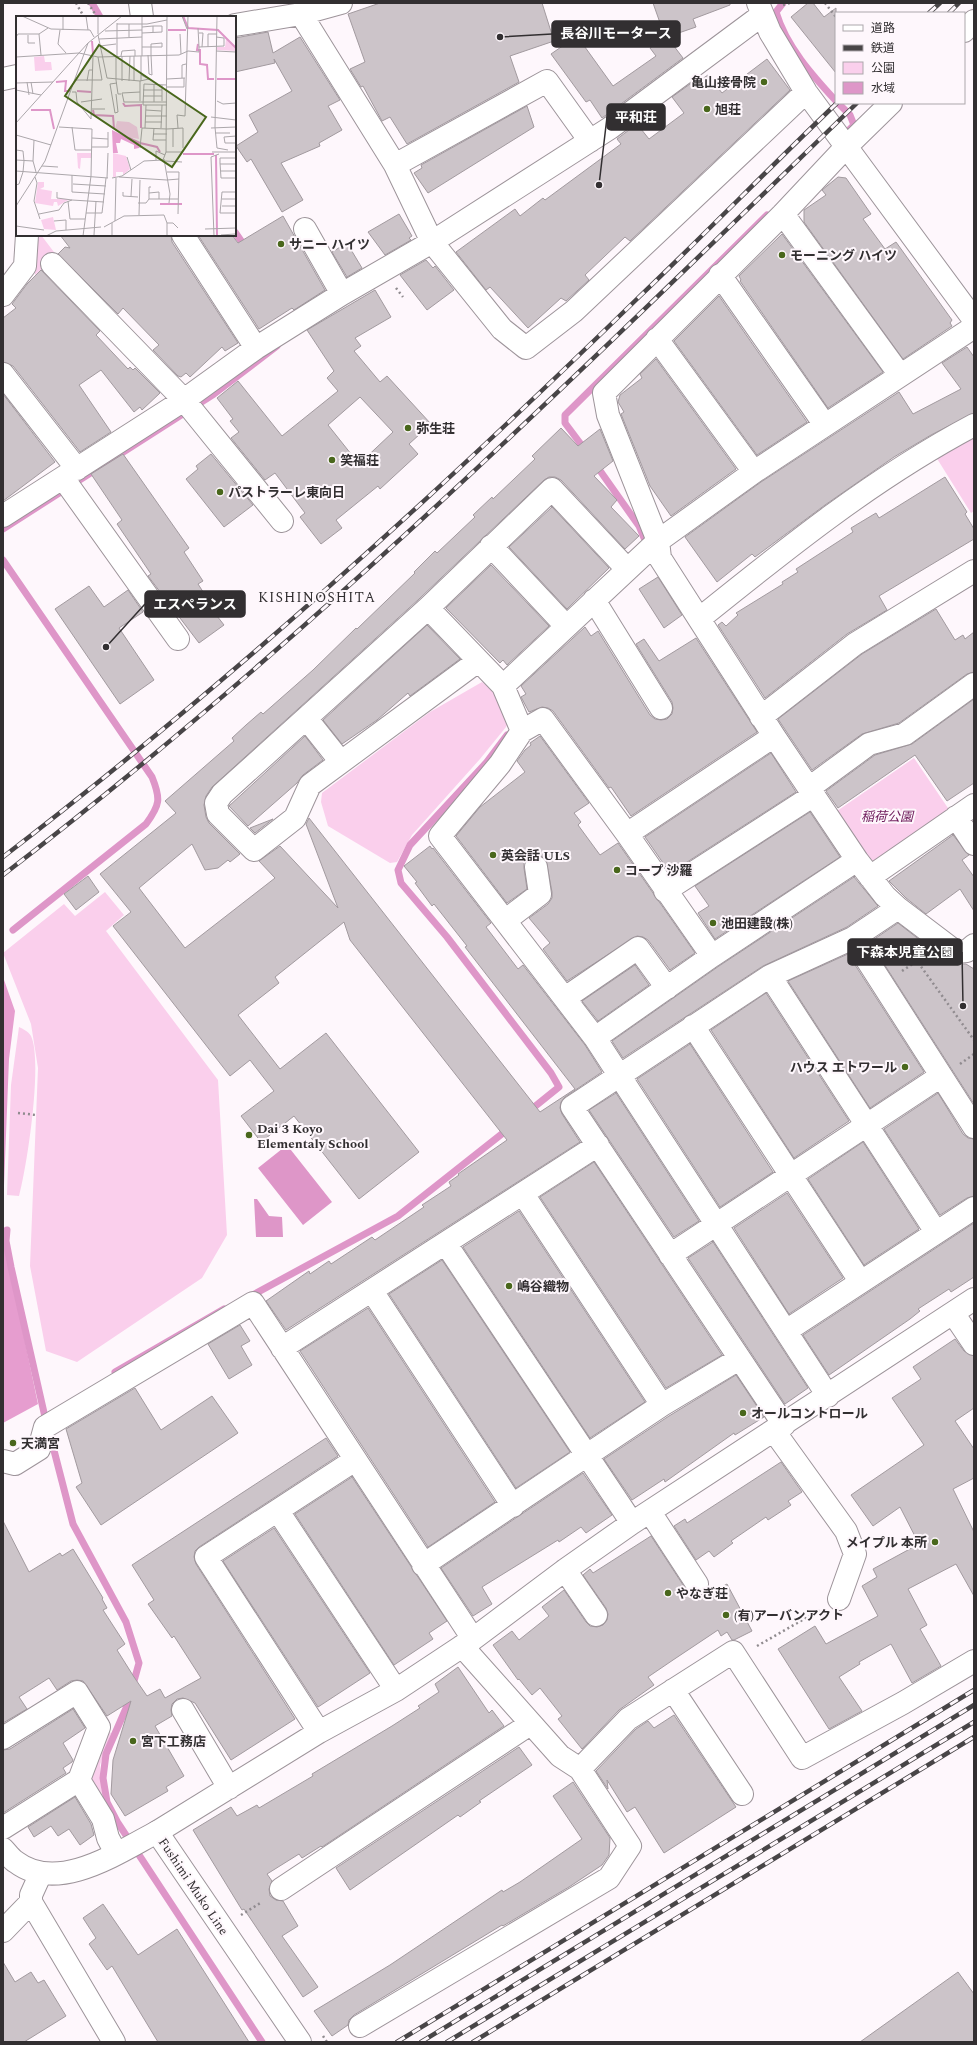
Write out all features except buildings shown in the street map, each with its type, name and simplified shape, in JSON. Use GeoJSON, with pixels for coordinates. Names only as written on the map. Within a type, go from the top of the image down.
{"type":"FeatureCollection","features":[{"type":"Feature","properties":{"kind":"street"},"geometry":{"type":"LineString","coordinates":[[140,3],[142,16]]}},
{"type":"Feature","properties":{"kind":"street"},"geometry":{"type":"LineString","coordinates":[[236,25],[301,14],[341,3]]}},
{"type":"Feature","properties":{"kind":"street"},"geometry":{"type":"LineString","coordinates":[[3,516],[184,400],[256,348],[342,294],[432,242],[590,141],[760,9],[806,92],[974,320]]}},
{"type":"Feature","properties":{"kind":"street"},"geometry":{"type":"LineString","coordinates":[[301,14],[395,165],[432,242],[502,329],[526,348],[574,311],[806,92]]}},
{"type":"Feature","properties":{"kind":"street"},"geometry":{"type":"LineString","coordinates":[[3,79],[16,76]]}},
{"type":"Feature","properties":{"kind":"street"},"geometry":{"type":"LineString","coordinates":[[395,165],[548,81],[590,141]]}},
{"type":"Feature","properties":{"kind":"street"},"geometry":{"type":"LineString","coordinates":[[890,104],[846,147],[783,214],[720,275],[604,393],[608,415],[658,541],[660,558],[761,717],[857,860],[885,896],[898,908],[956,952],[967,951],[974,945]]}},
{"type":"Feature","properties":{"kind":"street"},"geometry":{"type":"LineString","coordinates":[[783,214],[900,375]]}},
{"type":"Feature","properties":{"kind":"street"},"geometry":{"type":"LineString","coordinates":[[305,229],[342,294]]}},
{"type":"Feature","properties":{"kind":"street"},"geometry":{"type":"LineString","coordinates":[[3,295],[26,266],[27,236]]}},
{"type":"Feature","properties":{"kind":"street"},"geometry":{"type":"LineString","coordinates":[[184,236],[256,348]]}},
{"type":"Feature","properties":{"kind":"street"},"geometry":{"type":"LineString","coordinates":[[52,264],[184,400],[282,521]]}},
{"type":"Feature","properties":{"kind":"street"},"geometry":{"type":"LineString","coordinates":[[720,275],[825,425]]}},
{"type":"Feature","properties":{"kind":"street"},"geometry":{"type":"LineString","coordinates":[[503,686],[658,541],[754,472],[974,327]]}},
{"type":"Feature","properties":{"kind":"street"},"geometry":{"type":"LineString","coordinates":[[657,339],[754,472]]}},
{"type":"Feature","properties":{"kind":"street"},"geometry":{"type":"LineString","coordinates":[[3,374],[70,473],[178,639]]}},
{"type":"Feature","properties":{"kind":"street"},"geometry":{"type":"LineString","coordinates":[[700,619],[779,555],[863,492],[902,465],[974,425]]}},
{"type":"Feature","properties":{"kind":"street"},"geometry":{"type":"LineString","coordinates":[[478,661],[356,753],[310,785],[295,818],[254,850],[218,814],[216,803],[222,794],[428,608],[552,489],[627,569]]}},
{"type":"Feature","properties":{"kind":"street"},"geometry":{"type":"LineString","coordinates":[[491,546],[566,626]]}},
{"type":"Feature","properties":{"kind":"street"},"geometry":{"type":"LineString","coordinates":[[761,717],[854,644],[974,571]]}},
{"type":"Feature","properties":{"kind":"street"},"geometry":{"type":"LineString","coordinates":[[594,600],[661,708]]}},
{"type":"Feature","properties":{"kind":"street"},"geometry":{"type":"LineString","coordinates":[[428,608],[503,686],[522,731]]}},
{"type":"Feature","properties":{"kind":"street"},"geometry":{"type":"LineString","coordinates":[[665,891],[812,791],[869,744],[905,734],[974,684]]}},
{"type":"Feature","properties":{"kind":"street"},"geometry":{"type":"LineString","coordinates":[[306,718],[341,762]]}},
{"type":"Feature","properties":{"kind":"street"},"geometry":{"type":"LineString","coordinates":[[712,956],[665,891],[627,834],[543,719],[522,731],[500,764],[440,836],[506,920],[595,1038],[828,1396]]}},
{"type":"Feature","properties":{"kind":"street"},"geometry":{"type":"LineString","coordinates":[[627,834],[774,736]]}},
{"type":"Feature","properties":{"kind":"street"},"geometry":{"type":"LineString","coordinates":[[870,877],[974,805]]}},
{"type":"Feature","properties":{"kind":"street"},"geometry":{"type":"LineString","coordinates":[[956,818],[974,844]]}},
{"type":"Feature","properties":{"kind":"street"},"geometry":{"type":"LineString","coordinates":[[595,1038],[712,956],[857,860]]}},
{"type":"Feature","properties":{"kind":"street"},"geometry":{"type":"LineString","coordinates":[[506,920],[540,894],[536,867]]}},
{"type":"Feature","properties":{"kind":"street"},"geometry":{"type":"LineString","coordinates":[[839,1599],[855,1554],[846,1531],[779,1428],[739,1359],[572,1107],[770,976],[853,938],[898,908]]}},
{"type":"Feature","properties":{"kind":"street"},"geometry":{"type":"LineString","coordinates":[[853,938],[974,1127]]}},
{"type":"Feature","properties":{"kind":"street"},"geometry":{"type":"LineString","coordinates":[[565,998],[638,948],[667,988]]}},
{"type":"Feature","properties":{"kind":"street"},"geometry":{"type":"LineString","coordinates":[[770,976],[936,1232]]}},
{"type":"Feature","properties":{"kind":"street"},"geometry":{"type":"LineString","coordinates":[[693,1026],[860,1281]]}},
{"type":"Feature","properties":{"kind":"street"},"geometry":{"type":"LineString","coordinates":[[670,1255],[941,1076]]}},
{"type":"Feature","properties":{"kind":"street"},"geometry":{"type":"LineString","coordinates":[[282,1348],[598,1145]]}},
{"type":"Feature","properties":{"kind":"street"},"geometry":{"type":"LineString","coordinates":[[523,1194],[662,1405]]}},
{"type":"Feature","properties":{"kind":"street"},"geometry":{"type":"LineString","coordinates":[[786,1331],[860,1281],[974,1208]]}},
{"type":"Feature","properties":{"kind":"street"},"geometry":{"type":"LineString","coordinates":[[446,1244],[632,1523]]}},
{"type":"Feature","properties":{"kind":"street"},"geometry":{"type":"LineString","coordinates":[[372,1291],[513,1506]]}},
{"type":"Feature","properties":{"kind":"street"},"geometry":{"type":"LineString","coordinates":[[158,1832],[319,1732],[396,1690],[468,1643],[565,1570],[632,1523],[974,1299]]}},
{"type":"Feature","properties":{"kind":"street"},"geometry":{"type":"LineString","coordinates":[[3,1461],[15,1464],[39,1449],[50,1424],[253,1302],[423,1565],[468,1643],[530,1724],[560,1756],[580,1769],[630,1846],[609,1878],[360,2026]]}},
{"type":"Feature","properties":{"kind":"street"},"geometry":{"type":"LineString","coordinates":[[953,1313],[974,1344]]}},
{"type":"Feature","properties":{"kind":"street"},"geometry":{"type":"LineString","coordinates":[[423,1565],[588,1456],[662,1405],[739,1359]]}},
{"type":"Feature","properties":{"kind":"street"},"geometry":{"type":"LineString","coordinates":[[319,1732],[206,1557],[355,1460]]}},
{"type":"Feature","properties":{"kind":"street"},"geometry":{"type":"LineString","coordinates":[[278,1510],[396,1690]]}},
{"type":"Feature","properties":{"kind":"street"},"geometry":{"type":"LineString","coordinates":[[650,1512],[697,1584]]}},
{"type":"Feature","properties":{"kind":"street"},"geometry":{"type":"LineString","coordinates":[[565,1570],[596,1615]]}},
{"type":"Feature","properties":{"kind":"street"},"geometry":{"type":"LineString","coordinates":[[580,1769],[628,1719],[733,1652],[802,1758],[903,1703],[974,1661]]}},
{"type":"Feature","properties":{"kind":"street"},"geometry":{"type":"LineString","coordinates":[[673,1690],[742,1794]]}},
{"type":"Feature","properties":{"kind":"street"},"geometry":{"type":"LineString","coordinates":[[3,1738],[77,1692],[99,1726],[79,1780],[3,1828]]}},
{"type":"Feature","properties":{"kind":"street"},"geometry":{"type":"LineString","coordinates":[[183,1710],[229,1788]]}},
{"type":"Feature","properties":{"kind":"street"},"geometry":{"type":"LineString","coordinates":[[281,1889],[530,1724]]}},
{"type":"Feature","properties":{"kind":"street"},"geometry":{"type":"LineString","coordinates":[[79,1780],[103,1819],[108,1838],[116,1853]]}},
{"type":"Feature","properties":{"kind":"street","name":"Fushimi Muko Line"},"geometry":{"type":"LineString","coordinates":[[3,1849],[15,1862],[26,1869],[41,1873],[67,1873],[88,1867],[158,1832],[300,2042]]}},
{"type":"Feature","properties":{"kind":"street"},"geometry":{"type":"LineString","coordinates":[[41,1873],[31,1895],[31,1902],[114,2042]]}},
{"type":"Feature","properties":{"kind":"street"},"geometry":{"type":"LineString","coordinates":[[3,1931],[31,1902]]}},
{"type":"Feature","properties":{"kind":"path"},"geometry":{"type":"LineString","coordinates":[[76,3],[83,16]]}},
{"type":"Feature","properties":{"kind":"path"},"geometry":{"type":"LineString","coordinates":[[88,3],[96,16]]}},
{"type":"Feature","properties":{"kind":"path"},"geometry":{"type":"LineString","coordinates":[[825,3],[835,16]]}},
{"type":"Feature","properties":{"kind":"path"},"geometry":{"type":"LineString","coordinates":[[883,985],[917,961],[974,1040]]}},
{"type":"Feature","properties":{"kind":"path"},"geometry":{"type":"LineString","coordinates":[[18,1113],[36,1115]]}},
{"type":"Feature","properties":{"kind":"path"},"geometry":{"type":"LineString","coordinates":[[733,1652],[756,1647],[839,1599]]}},
{"type":"Feature","properties":{"kind":"green space"},"geometry":{"type":"Polygon","coordinates":[[[35,236],[42,236],[57,256],[35,275],[35,236]]]}},
{"type":"Feature","properties":{"kind":"green space"},"geometry":{"type":"Polygon","coordinates":[[[974,435],[974,511],[971,513],[936,457],[974,435]]]}},
{"type":"Feature","properties":{"kind":"green space"},"geometry":{"type":"Polygon","coordinates":[[[482,682],[509,704],[511,717],[506,727],[480,759],[412,835],[397,862],[390,863],[328,826],[321,802],[322,793],[430,712],[482,682]]]}},
{"type":"Feature","properties":{"kind":"green space","name":"稲荷公園"},"geometry":{"type":"Polygon","coordinates":[[[914,758],[950,811],[880,861],[870,860],[837,811],[914,758]]]}},
{"type":"Feature","properties":{"kind":"green space"},"geometry":{"type":"Polygon","coordinates":[[[105,892],[124,915],[106,931],[218,1080],[227,1235],[202,1278],[77,1362],[46,1351],[30,1266],[38,1068],[31,1024],[3,953],[64,904],[75,916],[105,892]]]}},
{"type":"Feature","properties":{"kind":"green space"},"geometry":{"type":"Polygon","coordinates":[[[19,1027],[27,1031],[31,1036],[34,1049],[35,1090],[26,1162],[19,1196],[7,1195],[11,1085],[19,1027]]]}},
{"type":"Feature","properties":{"kind":"green space"},"geometry":{"type":"Polygon","coordinates":[[[105,1730],[111,1733],[100,1765],[102,1797],[92,1795],[89,1765],[105,1730]]]}},
{"type":"Feature","properties":{"kind":"shaded area"},"geometry":{"type":"Polygon","coordinates":[[[3,977],[15,1011],[9,1059],[3,1211],[3,977]]]}},
{"type":"Feature","properties":{"kind":"shaded area"},"geometry":{"type":"Polygon","coordinates":[[[3,1237],[38,1404],[3,1423],[3,1237]]]}},
{"type":"Feature","properties":{"kind":"water"},"geometry":{"type":"Polygon","coordinates":[[[287,1145],[332,1202],[303,1225],[258,1168],[287,1145]]]}},
{"type":"Feature","properties":{"kind":"water"},"geometry":{"type":"Polygon","coordinates":[[[254,1199],[257,1199],[269,1216],[282,1217],[283,1237],[256,1237],[254,1199]]]}},
{"type":"Feature","properties":{"kind":"waterway"},"geometry":{"type":"LineString","coordinates":[[92,3],[99,16]]}},
{"type":"Feature","properties":{"kind":"waterway"},"geometry":{"type":"LineString","coordinates":[[783,3],[776,12],[786,37],[801,60],[835,100]]}},
{"type":"Feature","properties":{"kind":"waterway"},"geometry":{"type":"LineString","coordinates":[[839,104],[850,115],[854,125],[848,131]]}},
{"type":"Feature","properties":{"kind":"waterway"},"geometry":{"type":"LineString","coordinates":[[586,451],[565,423],[565,415],[767,215]]}},
{"type":"Feature","properties":{"kind":"waterway"},"geometry":{"type":"LineString","coordinates":[[236,233],[246,248]]}},
{"type":"Feature","properties":{"kind":"waterway"},"geometry":{"type":"LineString","coordinates":[[3,529],[214,394],[277,346]]}},
{"type":"Feature","properties":{"kind":"waterway"},"geometry":{"type":"LineString","coordinates":[[596,465],[639,526],[644,538]]}},
{"type":"Feature","properties":{"kind":"waterway"},"geometry":{"type":"LineString","coordinates":[[3,560],[152,777],[158,797],[158,802],[154,812],[146,824],[13,930]]}},
{"type":"Feature","properties":{"kind":"waterway"},"geometry":{"type":"LineString","coordinates":[[507,735],[486,763],[410,845],[398,870],[401,883],[447,937],[551,1073],[559,1087],[528,1112]]}},
{"type":"Feature","properties":{"kind":"waterway"},"geometry":{"type":"LineString","coordinates":[[249,1297],[398,1216],[508,1129]]}},
{"type":"Feature","properties":{"kind":"waterway"},"geometry":{"type":"LineString","coordinates":[[7,1230],[6,1241],[11,1267],[45,1417]]}},
{"type":"Feature","properties":{"kind":"waterway"},"geometry":{"type":"LineString","coordinates":[[115,1372],[224,1309]]}},
{"type":"Feature","properties":{"kind":"waterway"},"geometry":{"type":"LineString","coordinates":[[50,1435],[73,1524],[126,1622],[139,1663],[127,1706],[106,1754],[103,1778],[107,1802],[118,1823],[262,2042]]}},
{"type":"Feature","properties":{"kind":"railway"},"geometry":{"type":"LineString","coordinates":[[930,12],[940,3]]}},
{"type":"Feature","properties":{"kind":"railway"},"geometry":{"type":"LineString","coordinates":[[950,12],[959,3]]}},
{"type":"Feature","properties":{"kind":"railway"},"geometry":{"type":"LineString","coordinates":[[3,857],[168,725],[249,656],[408,515],[563,371],[836,104]]}},
{"type":"Feature","properties":{"kind":"railway"},"geometry":{"type":"LineString","coordinates":[[3,875],[116,786],[334,599],[441,502],[546,403],[856,104]]}},
{"type":"Feature","properties":{"kind":"railway"},"geometry":{"type":"LineString","coordinates":[[397,2042],[974,1690]]}},
{"type":"Feature","properties":{"kind":"railway"},"geometry":{"type":"LineString","coordinates":[[421,2042],[974,1705]]}},
{"type":"Feature","properties":{"kind":"railway"},"geometry":{"type":"LineString","coordinates":[[447,2042],[974,1722]]}},
{"type":"Feature","properties":{"kind":"railway"},"geometry":{"type":"LineString","coordinates":[[473,2042],[974,1737]]}},
{"type":"Feature","properties":{"kind":"place","name":"長谷川モータース"},"geometry":{"type":"Point","coordinates":[500,37]}},
{"type":"Feature","properties":{"kind":"place","name":"亀山接骨院"},"geometry":{"type":"Point","coordinates":[764,82]}},
{"type":"Feature","properties":{"kind":"place","name":"旭荘"},"geometry":{"type":"Point","coordinates":[707,109]}},
{"type":"Feature","properties":{"kind":"place","name":"平和荘"},"geometry":{"type":"Point","coordinates":[599,185]}},
{"type":"Feature","properties":{"kind":"place","name":"サニー ハイツ"},"geometry":{"type":"Point","coordinates":[281,244]}},
{"type":"Feature","properties":{"kind":"place","name":"モーニング ハイツ"},"geometry":{"type":"Point","coordinates":[782,255]}},
{"type":"Feature","properties":{"kind":"place","name":"弥生荘"},"geometry":{"type":"Point","coordinates":[408,428]}},
{"type":"Feature","properties":{"kind":"place","name":"笑福荘"},"geometry":{"type":"Point","coordinates":[332,460]}},
{"type":"Feature","properties":{"kind":"place","name":"パストラーレ東向日"},"geometry":{"type":"Point","coordinates":[220,492]}},
{"type":"Feature","properties":{"kind":"place","name":"エスぺランス"},"geometry":{"type":"Point","coordinates":[106,647]}},
{"type":"Feature","properties":{"kind":"place","name":"英会話 ULS"},"geometry":{"type":"Point","coordinates":[493,855]}},
{"type":"Feature","properties":{"kind":"place","name":"コープ 沙羅"},"geometry":{"type":"Point","coordinates":[617,870]}},
{"type":"Feature","properties":{"kind":"place","name":"池田建設(株)"},"geometry":{"type":"Point","coordinates":[713,923]}},
{"type":"Feature","properties":{"kind":"place","name":"下森本児童公園"},"geometry":{"type":"Point","coordinates":[963,1006]}},
{"type":"Feature","properties":{"kind":"place","name":"ハウス エトワール"},"geometry":{"type":"Point","coordinates":[905,1067]}},
{"type":"Feature","properties":{"kind":"place","name":"Dai 3 Koyo Elementaly School"},"geometry":{"type":"Point","coordinates":[249,1135]}},
{"type":"Feature","properties":{"kind":"place","name":"嶋谷織物"},"geometry":{"type":"Point","coordinates":[509,1286]}},
{"type":"Feature","properties":{"kind":"place","name":"オールコントロール"},"geometry":{"type":"Point","coordinates":[743,1413]}},
{"type":"Feature","properties":{"kind":"place","name":"天満宮"},"geometry":{"type":"Point","coordinates":[13,1443]}},
{"type":"Feature","properties":{"kind":"place","name":"メイプル 本所"},"geometry":{"type":"Point","coordinates":[935,1542]}},
{"type":"Feature","properties":{"kind":"place","name":"やなぎ荘"},"geometry":{"type":"Point","coordinates":[668,1593]}},
{"type":"Feature","properties":{"kind":"place","name":"(有)アーバンアクト"},"geometry":{"type":"Point","coordinates":[726,1615]}},
{"type":"Feature","properties":{"kind":"place","name":"宮下工務店"},"geometry":{"type":"Point","coordinates":[133,1741]}},
{"type":"Feature","properties":{"kind":"district","name":"KISHINOSHITA"},"geometry":{"type":"Point","coordinates":[317,597]}}]}
